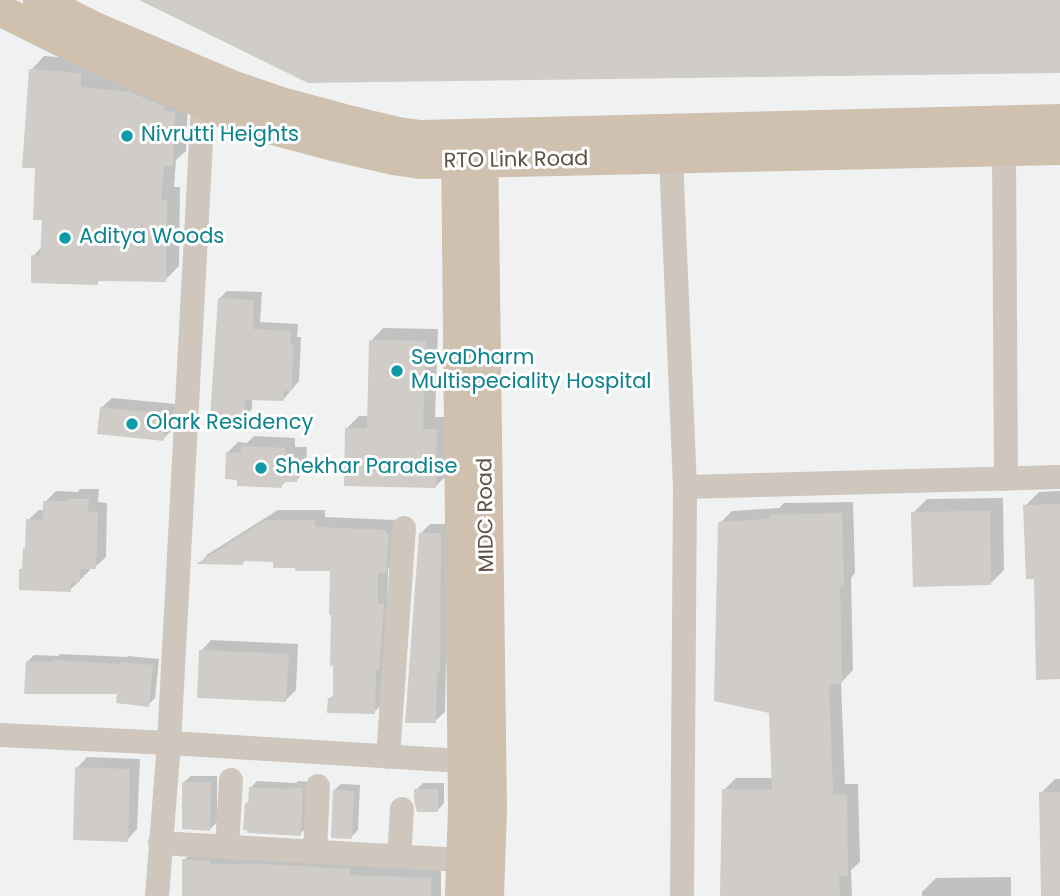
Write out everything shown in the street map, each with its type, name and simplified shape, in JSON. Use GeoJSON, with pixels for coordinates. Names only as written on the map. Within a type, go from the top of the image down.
{"type":"FeatureCollection","features":[{"type":"Feature","properties":{"kind":"main road","name":"RTO Link Road"},"geometry":{"type":"LineString","coordinates":[[39,0],[95,28],[234,87],[281,103],[470,149],[671,158],[1060,149]]}},
{"type":"Feature","properties":{"kind":"main road","name":"RTO Link Road"},"geometry":{"type":"LineString","coordinates":[[0,10],[84,52],[203,104],[273,129],[382,157],[420,163],[470,149],[1060,120]]}},
{"type":"Feature","properties":{"kind":"main road","name":"MIDC Road"},"geometry":{"type":"LineString","coordinates":[[461,896],[462,860],[477,762],[470,149]]}},
{"type":"Feature","properties":{"kind":"main road","name":"MIDC Road"},"geometry":{"type":"LineString","coordinates":[[477,762],[491,809],[488,896]]}},
{"type":"Feature","properties":{"kind":"street"},"geometry":{"type":"LineString","coordinates":[[157,896],[169,743],[203,104]]}},
{"type":"Feature","properties":{"kind":"street"},"geometry":{"type":"LineString","coordinates":[[1004,150],[1006,478]]}},
{"type":"Feature","properties":{"kind":"street"},"geometry":{"type":"LineString","coordinates":[[671,158],[685,487],[681,896]]}},
{"type":"Feature","properties":{"kind":"street"},"geometry":{"type":"LineString","coordinates":[[685,487],[1060,477]]}},
{"type":"Feature","properties":{"kind":"street"},"geometry":{"type":"LineString","coordinates":[[388,757],[404,528]]}},
{"type":"Feature","properties":{"kind":"street"},"geometry":{"type":"LineString","coordinates":[[0,735],[477,762]]}},
{"type":"Feature","properties":{"kind":"street"},"geometry":{"type":"LineString","coordinates":[[227,847],[230,780]]}},
{"type":"Feature","properties":{"kind":"street"},"geometry":{"type":"LineString","coordinates":[[315,852],[318,786]]}},
{"type":"Feature","properties":{"kind":"street"},"geometry":{"type":"LineString","coordinates":[[399,857],[402,809]]}},
{"type":"Feature","properties":{"kind":"street"},"geometry":{"type":"LineString","coordinates":[[160,843],[462,860]]}},
{"type":"Feature","properties":{"kind":"building"},"geometry":{"type":"Polygon","coordinates":[[[139,0],[1060,0],[1060,73],[308,83],[139,0]]]}},
{"type":"Feature","properties":{"kind":"building"},"geometry":{"type":"Polygon","coordinates":[[[29,69],[81,73],[81,87],[130,92],[164,106],[164,110],[175,112],[173,166],[164,167],[161,200],[167,200],[166,282],[98,281],[98,285],[31,283],[31,255],[40,256],[42,220],[33,220],[35,168],[22,168],[29,69]]]}},
{"type":"Feature","properties":{"kind":"building"},"geometry":{"type":"Polygon","coordinates":[[[218,298],[254,300],[253,329],[291,331],[290,345],[294,345],[291,391],[284,391],[284,401],[245,400],[244,419],[210,418],[218,298]]]}},
{"type":"Feature","properties":{"kind":"building"},"geometry":{"type":"Polygon","coordinates":[[[369,340],[426,341],[423,429],[437,429],[436,488],[344,486],[345,428],[367,428],[369,340]]]}},
{"type":"Feature","properties":{"kind":"building","name":"Olark Residency"},"geometry":{"type":"Polygon","coordinates":[[[100,407],[166,414],[164,441],[97,434],[100,407]]]}},
{"type":"Feature","properties":{"kind":"building","name":"Shekhar Paradise"},"geometry":{"type":"Polygon","coordinates":[[[241,446],[286,448],[285,456],[298,457],[297,482],[282,482],[282,488],[237,486],[237,480],[225,479],[226,452],[241,453],[241,446]]]}},
{"type":"Feature","properties":{"kind":"building"},"geometry":{"type":"Polygon","coordinates":[[[89,499],[88,512],[98,512],[96,569],[80,569],[80,582],[71,582],[71,592],[19,590],[26,519],[43,520],[43,501],[89,499]]]}},
{"type":"Feature","properties":{"kind":"building"},"geometry":{"type":"Polygon","coordinates":[[[1060,504],[1060,679],[1036,680],[1034,579],[1026,579],[1023,505],[1060,504]]]}},
{"type":"Feature","properties":{"kind":"building"},"geometry":{"type":"Polygon","coordinates":[[[990,511],[991,585],[913,587],[911,512],[990,511]]]}},
{"type":"Feature","properties":{"kind":"building"},"geometry":{"type":"Polygon","coordinates":[[[842,513],[842,684],[829,684],[833,795],[847,795],[848,876],[839,876],[840,896],[720,896],[722,789],[772,790],[769,713],[714,701],[718,522],[770,519],[770,515],[842,513]]]}},
{"type":"Feature","properties":{"kind":"building"},"geometry":{"type":"Polygon","coordinates":[[[266,520],[315,520],[315,527],[386,530],[386,533],[389,533],[386,573],[378,573],[378,604],[384,604],[379,670],[376,670],[375,714],[327,713],[328,698],[333,698],[333,666],[330,666],[330,571],[273,568],[273,562],[243,561],[243,565],[196,564],[266,520]]]}},
{"type":"Feature","properties":{"kind":"building"},"geometry":{"type":"Polygon","coordinates":[[[419,533],[441,533],[440,671],[437,671],[436,723],[405,723],[419,533]]]}},
{"type":"Feature","properties":{"kind":"building"},"geometry":{"type":"Polygon","coordinates":[[[199,650],[289,654],[286,702],[197,698],[199,650]]]}},
{"type":"Feature","properties":{"kind":"building"},"geometry":{"type":"Polygon","coordinates":[[[26,661],[153,665],[149,707],[116,703],[117,694],[24,694],[26,661]]]}},
{"type":"Feature","properties":{"kind":"building"},"geometry":{"type":"Polygon","coordinates":[[[75,767],[130,769],[128,842],[73,840],[75,767]]]}},
{"type":"Feature","properties":{"kind":"building"},"geometry":{"type":"Polygon","coordinates":[[[182,782],[211,782],[210,831],[182,829],[182,782]]]}},
{"type":"Feature","properties":{"kind":"building"},"geometry":{"type":"Polygon","coordinates":[[[249,787],[303,788],[301,836],[247,833],[247,830],[243,830],[249,787]]]}},
{"type":"Feature","properties":{"kind":"building"},"geometry":{"type":"Polygon","coordinates":[[[414,789],[438,789],[438,812],[417,812],[414,789]]]}},
{"type":"Feature","properties":{"kind":"building"},"geometry":{"type":"Polygon","coordinates":[[[333,790],[354,791],[352,839],[331,838],[333,790]]]}},
{"type":"Feature","properties":{"kind":"building"},"geometry":{"type":"Polygon","coordinates":[[[1039,792],[1060,792],[1060,896],[1041,896],[1039,792]]]}},
{"type":"Feature","properties":{"kind":"building"},"geometry":{"type":"Polygon","coordinates":[[[182,859],[210,861],[210,864],[246,863],[350,869],[350,875],[431,878],[431,896],[182,896],[182,859]]]}},
{"type":"Feature","properties":{"kind":"place","name":"Nivrutti Heights"},"geometry":{"type":"Point","coordinates":[127,136]}},
{"type":"Feature","properties":{"kind":"place","name":"Aditya Woods"},"geometry":{"type":"Point","coordinates":[65,238]}},
{"type":"Feature","properties":{"kind":"place","name":"SevaDharm Multispeciality Hospital"},"geometry":{"type":"Point","coordinates":[397,371]}},
{"type":"Feature","properties":{"kind":"place","name":"Olark Residency"},"geometry":{"type":"Point","coordinates":[132,424]}},
{"type":"Feature","properties":{"kind":"place","name":"Shekhar Paradise"},"geometry":{"type":"Point","coordinates":[261,468]}}]}
